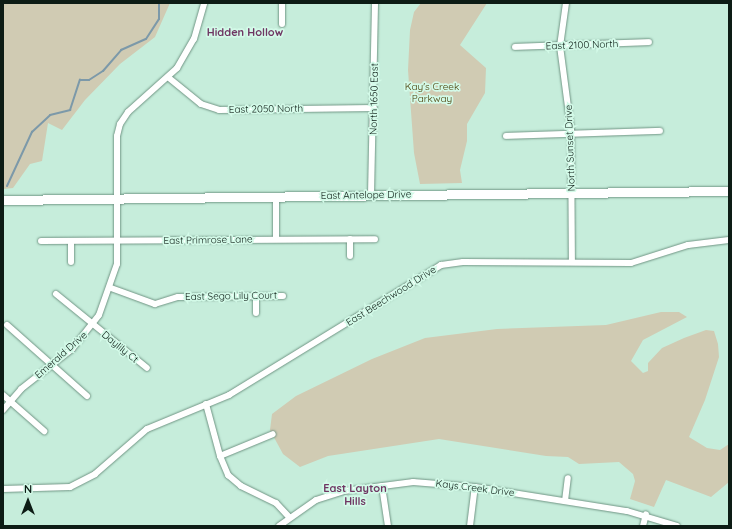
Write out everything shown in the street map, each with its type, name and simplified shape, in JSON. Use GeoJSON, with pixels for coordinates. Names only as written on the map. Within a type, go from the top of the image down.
{"type":"FeatureCollection","features":[{"type":"Feature","properties":{"kind":"main road","name":"East Antelope Drive"},"geometry":{"type":"LineString","coordinates":[[3,200],[729,191]]}},
{"type":"Feature","properties":{"kind":"street","name":"Emerald Drive"},"geometry":{"type":"LineString","coordinates":[[3,410],[9,401],[52,365],[94,325],[110,288],[118,241],[117,136],[120,124],[128,112],[169,78],[194,39],[204,3]]}},
{"type":"Feature","properties":{"kind":"street"},"geometry":{"type":"LineString","coordinates":[[282,3],[282,24]]}},
{"type":"Feature","properties":{"kind":"street","name":"North 1650 East"},"geometry":{"type":"LineString","coordinates":[[371,195],[376,3]]}},
{"type":"Feature","properties":{"kind":"street","name":"North Sunset Drive"},"geometry":{"type":"LineString","coordinates":[[566,3],[560,46],[571,135],[572,262]]}},
{"type":"Feature","properties":{"kind":"street","name":"East 2100 North"},"geometry":{"type":"LineString","coordinates":[[515,47],[649,42]]}},
{"type":"Feature","properties":{"kind":"street","name":"East 2050 North"},"geometry":{"type":"LineString","coordinates":[[169,78],[201,104],[219,110],[374,108]]}},
{"type":"Feature","properties":{"kind":"street"},"geometry":{"type":"LineString","coordinates":[[506,136],[660,131]]}},
{"type":"Feature","properties":{"kind":"street"},"geometry":{"type":"LineString","coordinates":[[276,197],[276,239]]}},
{"type":"Feature","properties":{"kind":"street"},"geometry":{"type":"LineString","coordinates":[[350,239],[350,256]]}},
{"type":"Feature","properties":{"kind":"street","name":"East Primrose Lane"},"geometry":{"type":"LineString","coordinates":[[41,241],[375,239]]}},
{"type":"Feature","properties":{"kind":"street","name":"East Beechwood Drive"},"geometry":{"type":"LineString","coordinates":[[3,489],[70,487],[95,474],[147,429],[229,395],[441,265],[464,262],[631,263],[688,245],[729,240]]}},
{"type":"Feature","properties":{"kind":"street"},"geometry":{"type":"LineString","coordinates":[[71,241],[71,262]]}},
{"type":"Feature","properties":{"kind":"street","name":"East Sego Lily Court"},"geometry":{"type":"LineString","coordinates":[[110,288],[155,304],[178,297],[284,296]]}},
{"type":"Feature","properties":{"kind":"street","name":"Daylily Ct"},"geometry":{"type":"LineString","coordinates":[[56,294],[147,368]]}},
{"type":"Feature","properties":{"kind":"street"},"geometry":{"type":"LineString","coordinates":[[256,296],[256,313]]}},
{"type":"Feature","properties":{"kind":"street"},"geometry":{"type":"LineString","coordinates":[[7,325],[87,396]]}},
{"type":"Feature","properties":{"kind":"street"},"geometry":{"type":"LineString","coordinates":[[3,395],[44,431]]}},
{"type":"Feature","properties":{"kind":"street"},"geometry":{"type":"LineString","coordinates":[[206,404],[220,456],[228,475],[242,486],[276,503],[289,517]]}},
{"type":"Feature","properties":{"kind":"street"},"geometry":{"type":"LineString","coordinates":[[220,456],[272,434]]}},
{"type":"Feature","properties":{"kind":"street"},"geometry":{"type":"LineString","coordinates":[[566,501],[568,478]]}},
{"type":"Feature","properties":{"kind":"street","name":"Kays Creek Drive"},"geometry":{"type":"LineString","coordinates":[[278,526],[289,517],[330,496],[382,486],[413,482],[475,487],[646,514],[677,526]]}},
{"type":"Feature","properties":{"kind":"street"},"geometry":{"type":"LineString","coordinates":[[382,486],[388,526]]}},
{"type":"Feature","properties":{"kind":"street"},"geometry":{"type":"LineString","coordinates":[[470,526],[475,487]]}},
{"type":"Feature","properties":{"kind":"street"},"geometry":{"type":"LineString","coordinates":[[643,526],[646,514]]}},
{"type":"Feature","properties":{"kind":"green space"},"geometry":{"type":"Polygon","coordinates":[[[3,3],[170,3],[155,37],[120,64],[85,100],[62,130],[48,123],[42,161],[30,164],[13,188],[3,189],[3,3]]]}},
{"type":"Feature","properties":{"kind":"green space","name":"Kay's Creek Parkway"},"geometry":{"type":"Polygon","coordinates":[[[421,3],[487,3],[460,45],[486,68],[485,93],[467,124],[467,141],[460,170],[462,183],[420,184],[414,153],[408,70],[410,30],[414,12],[421,3]]]}},
{"type":"Feature","properties":{"kind":"green space"},"geometry":{"type":"Polygon","coordinates":[[[661,312],[679,312],[687,317],[643,340],[631,361],[643,373],[648,371],[648,363],[662,348],[684,338],[706,330],[714,331],[718,344],[719,357],[705,400],[689,437],[707,448],[720,450],[729,444],[729,482],[711,497],[666,480],[654,507],[630,499],[635,481],[633,474],[619,462],[579,464],[568,457],[546,456],[439,439],[328,456],[300,467],[283,454],[270,430],[272,414],[296,396],[372,359],[425,338],[497,329],[606,325],[661,312]]]}},
{"type":"Feature","properties":{"kind":"waterway"},"geometry":{"type":"LineString","coordinates":[[7,186],[32,132],[50,115],[70,110],[80,80],[89,80],[103,71],[121,50],[146,39],[159,19],[159,3]]}},
{"type":"Feature","properties":{"kind":"district","name":"Hidden Hollow"},"geometry":{"type":"Point","coordinates":[245,32]}},
{"type":"Feature","properties":{"kind":"district","name":"East Layton Hills"},"geometry":{"type":"Point","coordinates":[355,495]}}]}
